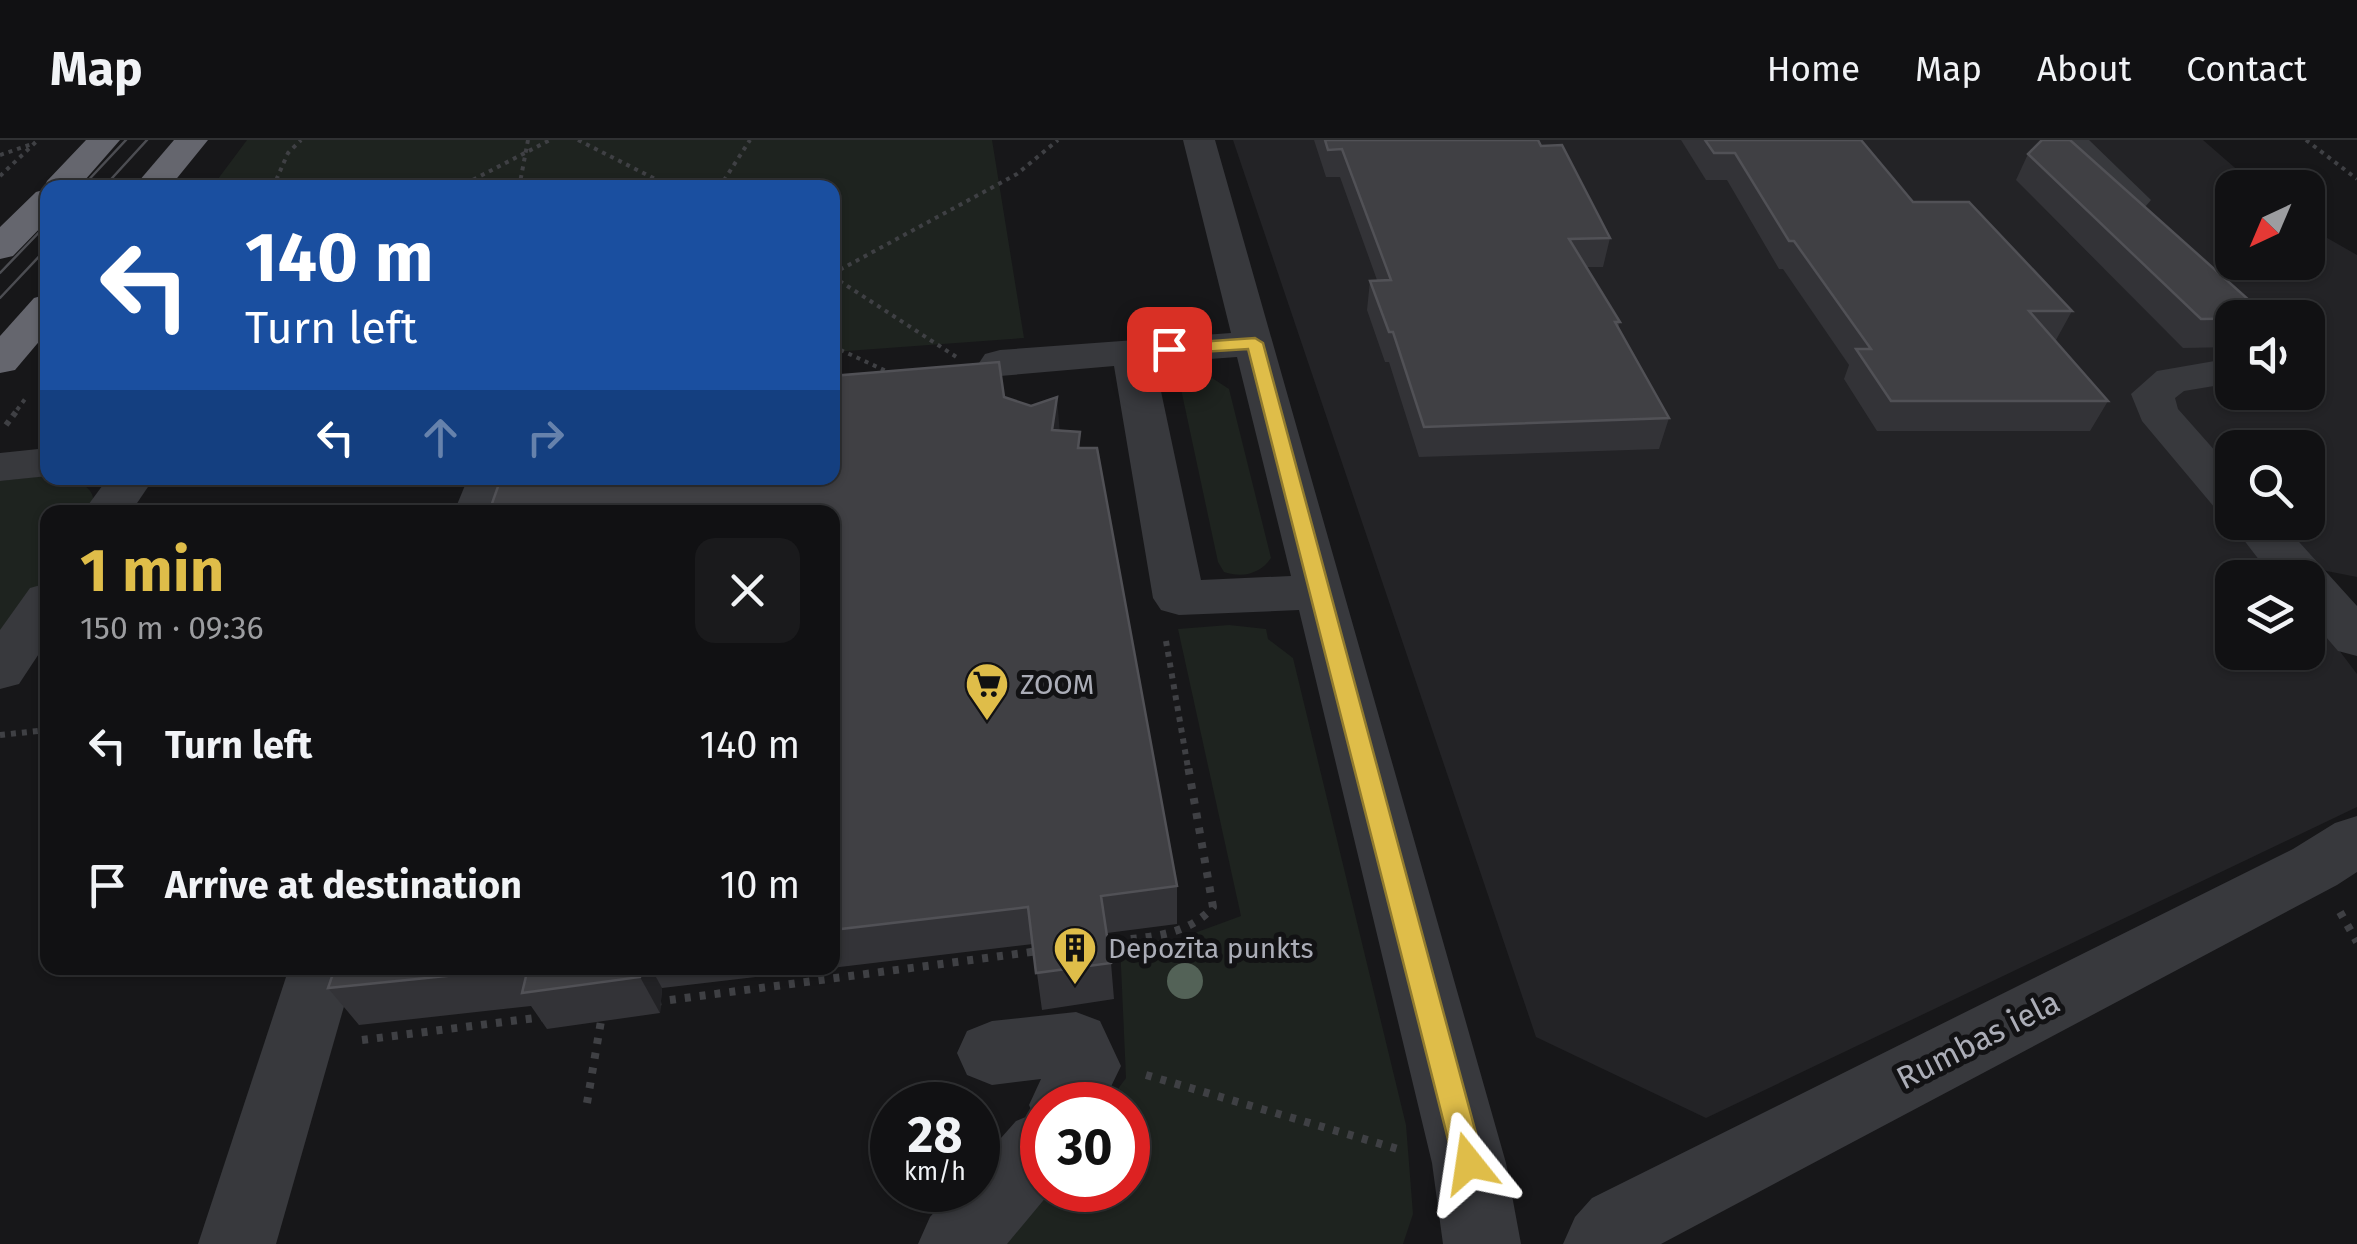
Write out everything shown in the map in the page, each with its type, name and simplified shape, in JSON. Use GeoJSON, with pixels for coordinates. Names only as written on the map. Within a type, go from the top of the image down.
{"type":"FeatureCollection","features":[{"type":"Feature","properties":{"kind":"highway"},"geometry":{"type":"LineString","coordinates":[[66,180],[104,140]]}},
{"type":"Feature","properties":{"kind":"highway"},"geometry":{"type":"LineString","coordinates":[[157,180],[192,140]]}},
{"type":"Feature","properties":{"kind":"highway"},"geometry":{"type":"LineString","coordinates":[[0,248],[40,207]]}},
{"type":"Feature","properties":{"kind":"highway"},"geometry":{"type":"LineString","coordinates":[[0,361],[40,315]]}},
{"type":"Feature","properties":{"kind":"street"},"geometry":{"type":"LineString","coordinates":[[1199,140],[1292,478],[1318,592],[1469,1163],[1482,1244]]}},
{"type":"Feature","properties":{"kind":"street"},"geometry":{"type":"LineString","coordinates":[[2070,140],[2153,217]]}},
{"type":"Feature","properties":{"kind":"street"},"geometry":{"type":"LineString","coordinates":[[1006,370],[1132,352],[1255,343]]}},
{"type":"Feature","properties":{"kind":"street"},"geometry":{"type":"LineString","coordinates":[[1132,352],[1180,598],[1318,592]]}},
{"type":"Feature","properties":{"kind":"street"},"geometry":{"type":"LineString","coordinates":[[2215,374],[2172,380],[2152,394],[2157,412],[2215,479]]}},
{"type":"Feature","properties":{"kind":"street"},"geometry":{"type":"LineString","coordinates":[[1,458],[40,461]]}},
{"type":"Feature","properties":{"kind":"street"},"geometry":{"type":"LineString","coordinates":[[2269,540],[2286,560]]}},
{"type":"Feature","properties":{"kind":"street"},"geometry":{"type":"LineString","coordinates":[[2325,603],[2357,638]]}},
{"type":"Feature","properties":{"kind":"street"},"geometry":{"type":"LineString","coordinates":[[0,670],[40,612]]}},
{"type":"Feature","properties":{"kind":"street","name":"Rumbas iela"},"geometry":{"type":"LineString","coordinates":[[1602,1244],[1619,1225],[2314,867],[2357,840]]}},
{"type":"Feature","properties":{"kind":"street"},"geometry":{"type":"LineString","coordinates":[[237,1244],[320,975]]}},
{"type":"Feature","properties":{"kind":"street"},"geometry":{"type":"LineString","coordinates":[[992,1053],[1076,1043],[1076,1082]]}},
{"type":"Feature","properties":{"kind":"street"},"geometry":{"type":"LineString","coordinates":[[958,1244],[1020,1172]]}},
{"type":"Feature","properties":{"kind":"path"},"geometry":{"type":"LineString","coordinates":[[277,178],[288,154],[301,140]]}},
{"type":"Feature","properties":{"kind":"path"},"geometry":{"type":"LineString","coordinates":[[520,180],[522,154],[528,140]]}},
{"type":"Feature","properties":{"kind":"path"},"geometry":{"type":"LineString","coordinates":[[472,180],[550,140]]}},
{"type":"Feature","properties":{"kind":"path"},"geometry":{"type":"LineString","coordinates":[[578,140],[658,180]]}},
{"type":"Feature","properties":{"kind":"path"},"geometry":{"type":"LineString","coordinates":[[724,180],[750,140]]}},
{"type":"Feature","properties":{"kind":"path"},"geometry":{"type":"LineString","coordinates":[[840,271],[1017,174],[1058,140]]}},
{"type":"Feature","properties":{"kind":"path"},"geometry":{"type":"LineString","coordinates":[[2306,140],[2357,180]]}},
{"type":"Feature","properties":{"kind":"path"},"geometry":{"type":"LineString","coordinates":[[0,155],[38,141]]}},
{"type":"Feature","properties":{"kind":"path"},"geometry":{"type":"LineString","coordinates":[[0,176],[38,141]]}},
{"type":"Feature","properties":{"kind":"path"},"geometry":{"type":"LineString","coordinates":[[840,280],[926,334],[1006,370]]}},
{"type":"Feature","properties":{"kind":"path"},"geometry":{"type":"LineString","coordinates":[[840,350],[886,370]]}},
{"type":"Feature","properties":{"kind":"path"},"geometry":{"type":"LineString","coordinates":[[1,458],[8,420],[28,396]]}},
{"type":"Feature","properties":{"kind":"path"},"geometry":{"type":"LineString","coordinates":[[1082,945],[1179,931],[1206,919],[1213,907],[1164,631],[1180,598]]}},
{"type":"Feature","properties":{"kind":"path"},"geometry":{"type":"LineString","coordinates":[[0,735],[40,731]]}},
{"type":"Feature","properties":{"kind":"path"},"geometry":{"type":"LineString","coordinates":[[641,1004],[1043,950]]}},
{"type":"Feature","properties":{"kind":"path"},"geometry":{"type":"LineString","coordinates":[[344,1042],[545,1016]]}},
{"type":"Feature","properties":{"kind":"path"},"geometry":{"type":"LineString","coordinates":[[587,1103],[601,1021]]}},
{"type":"Feature","properties":{"kind":"path"},"geometry":{"type":"LineString","coordinates":[[1088,1082],[1126,1070],[1410,1152]]}},
{"type":"Feature","properties":{"kind":"shaded area"},"geometry":{"type":"Polygon","coordinates":[[[247,140],[992,140],[1024,338],[840,351],[840,180],[217,180],[247,140]]]}},
{"type":"Feature","properties":{"kind":"shaded area"},"geometry":{"type":"Polygon","coordinates":[[[1233,140],[2203,140],[2237,170],[2215,170],[2215,280],[2325,280],[2325,237],[2357,255],[2357,577],[2325,571],[2325,560],[2215,560],[2215,670],[2325,670],[2325,632],[2357,674],[2357,807],[1706,1118],[1536,1037],[1233,140]]]}},
{"type":"Feature","properties":{"kind":"shaded area"},"geometry":{"type":"Polygon","coordinates":[[[1194,367],[1210,368],[1209,376],[1229,389],[1271,558],[1250,573],[1224,572],[1218,562],[1178,375],[1194,367]]]}},
{"type":"Feature","properties":{"kind":"shaded area"},"geometry":{"type":"Polygon","coordinates":[[[40,476],[40,485],[82,485],[92,493],[94,501],[93,505],[40,505],[40,591],[0,651],[0,481],[40,476]]]}},
{"type":"Feature","properties":{"kind":"shaded area"},"geometry":{"type":"Polygon","coordinates":[[[1229,625],[1266,629],[1268,639],[1293,658],[1406,1125],[1413,1214],[1403,1244],[1003,1244],[1027,1212],[1150,1212],[1150,1082],[1123,1082],[1126,1078],[1120,944],[1181,938],[1241,916],[1178,629],[1229,625]]]}},
{"type":"Feature","properties":{"kind":"building"},"geometry":{"type":"Polygon","coordinates":[[[1325,140],[1538,140],[1541,146],[1562,145],[1610,238],[1569,239],[1620,322],[1615,322],[1669,418],[1424,427],[1393,332],[1389,332],[1370,281],[1391,280],[1342,149],[1328,150],[1325,140]]]}},
{"type":"Feature","properties":{"kind":"building"},"geometry":{"type":"Polygon","coordinates":[[[1705,140],[1861,140],[1913,202],[1969,202],[2072,311],[2029,311],[2108,401],[1891,401],[1856,349],[1871,349],[1794,241],[1789,241],[1735,153],[1714,153],[1705,140]]]}},
{"type":"Feature","properties":{"kind":"building"},"geometry":{"type":"Polygon","coordinates":[[[2042,140],[2070,140],[2215,270],[2215,280],[2227,280],[2249,300],[2215,300],[2215,319],[2201,319],[2028,154],[2042,140]]]}},
{"type":"Feature","properties":{"kind":"building","name":"ZOOM"},"geometry":{"type":"Polygon","coordinates":[[[999,362],[1004,397],[1031,406],[1057,397],[1052,430],[1080,432],[1078,448],[1097,448],[1177,886],[1101,896],[1111,963],[1036,973],[1028,907],[840,929],[840,505],[491,505],[499,485],[840,485],[840,375],[999,362]]]}},
{"type":"Feature","properties":{"kind":"building"},"geometry":{"type":"Polygon","coordinates":[[[333,975],[455,975],[328,988],[333,975]]]}},
{"type":"Feature","properties":{"kind":"building"},"geometry":{"type":"Polygon","coordinates":[[[526,975],[640,975],[640,977],[522,993],[526,975]]]}},
{"type":"Feature","properties":{"kind":"tram line"},"geometry":{"type":"LineString","coordinates":[[88,180],[126,140]]}},
{"type":"Feature","properties":{"kind":"tram line"},"geometry":{"type":"LineString","coordinates":[[110,180],[147,140]]}},
{"type":"Feature","properties":{"kind":"tram line"},"geometry":{"type":"LineString","coordinates":[[0,273],[40,231]]}},
{"type":"Feature","properties":{"kind":"tram line"},"geometry":{"type":"LineString","coordinates":[[0,298],[40,256]]}},
{"type":"Feature","properties":{"kind":"place","name":"ZOOM"},"geometry":{"type":"Point","coordinates":[987,722]}},
{"type":"Feature","properties":{"kind":"place","name":"Depozīta punkts"},"geometry":{"type":"Point","coordinates":[1075,986]}},
{"type":"Feature","properties":{"kind":"route"},"geometry":{"type":"LineString","coordinates":[[1169,349],[1255,343],[1469,1163]]}}]}
